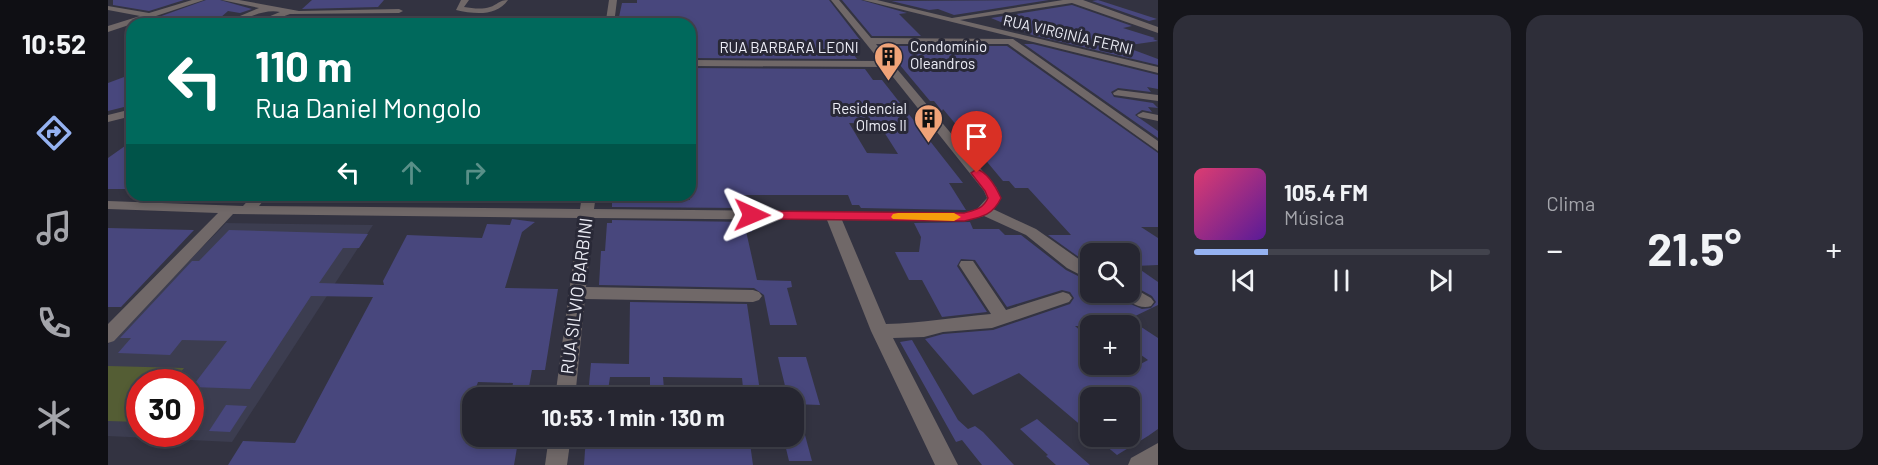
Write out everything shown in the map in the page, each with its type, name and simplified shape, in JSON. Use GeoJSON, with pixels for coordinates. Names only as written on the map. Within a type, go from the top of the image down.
{"type":"FeatureCollection","features":[{"type":"Feature","properties":{"kind":"street"},"geometry":{"type":"LineString","coordinates":[[143,18],[200,0]]}},
{"type":"Feature","properties":{"kind":"street"},"geometry":{"type":"LineString","coordinates":[[226,0],[267,8],[327,14],[401,9],[392,18]]}},
{"type":"Feature","properties":{"kind":"street"},"geometry":{"type":"LineString","coordinates":[[243,3],[253,0]]}},
{"type":"Feature","properties":{"kind":"street"},"geometry":{"type":"LineString","coordinates":[[465,0],[459,8],[468,10],[498,8],[504,0]]}},
{"type":"Feature","properties":{"kind":"street"},"geometry":{"type":"LineString","coordinates":[[611,18],[613,0]]}},
{"type":"Feature","properties":{"kind":"street"},"geometry":{"type":"LineString","coordinates":[[108,205],[229,210],[964,217],[985,211],[990,207],[994,198],[991,190],[835,0]]}},
{"type":"Feature","properties":{"kind":"street","name":"RUA VIRGINÍA FERNI"},"geometry":{"type":"LineString","coordinates":[[867,0],[1009,38],[1158,70]]}},
{"type":"Feature","properties":{"kind":"street"},"geometry":{"type":"LineString","coordinates":[[947,20],[1075,0],[1158,30]]}},
{"type":"Feature","properties":{"kind":"street"},"geometry":{"type":"LineString","coordinates":[[108,8],[149,16]]}},
{"type":"Feature","properties":{"kind":"street"},"geometry":{"type":"LineString","coordinates":[[241,18],[267,8]]}},
{"type":"Feature","properties":{"kind":"street"},"geometry":{"type":"LineString","coordinates":[[271,18],[290,11]]}},
{"type":"Feature","properties":{"kind":"street"},"geometry":{"type":"LineString","coordinates":[[323,18],[327,14]]}},
{"type":"Feature","properties":{"kind":"street"},"geometry":{"type":"LineString","coordinates":[[108,29],[126,23]]}},
{"type":"Feature","properties":{"kind":"street"},"geometry":{"type":"LineString","coordinates":[[868,40],[1009,38],[1158,147]]}},
{"type":"Feature","properties":{"kind":"street","name":"RUA BARBARA LEONI"},"geometry":{"type":"LineString","coordinates":[[696,63],[887,64]]}},
{"type":"Feature","properties":{"kind":"street"},"geometry":{"type":"LineString","coordinates":[[1118,93],[1158,98]]}},
{"type":"Feature","properties":{"kind":"street"},"geometry":{"type":"LineString","coordinates":[[108,119],[126,114]]}},
{"type":"Feature","properties":{"kind":"street"},"geometry":{"type":"LineString","coordinates":[[1143,116],[1158,118]]}},
{"type":"Feature","properties":{"kind":"street"},"geometry":{"type":"LineString","coordinates":[[247,210],[255,201]]}},
{"type":"Feature","properties":{"kind":"street","name":"RUA SILVIO BARBINI"},"geometry":{"type":"LineString","coordinates":[[566,387],[588,201]]}},
{"type":"Feature","properties":{"kind":"street"},"geometry":{"type":"LineString","coordinates":[[108,336],[160,279],[229,210]]}},
{"type":"Feature","properties":{"kind":"street"},"geometry":{"type":"LineString","coordinates":[[985,211],[1031,232],[1080,267]]}},
{"type":"Feature","properties":{"kind":"street"},"geometry":{"type":"LineString","coordinates":[[833,216],[880,332],[947,465]]}},
{"type":"Feature","properties":{"kind":"street"},"geometry":{"type":"LineString","coordinates":[[967,265],[1002,317]]}},
{"type":"Feature","properties":{"kind":"street"},"geometry":{"type":"LineString","coordinates":[[578,293],[753,296]]}},
{"type":"Feature","properties":{"kind":"street"},"geometry":{"type":"LineString","coordinates":[[880,332],[924,330],[1002,317],[1063,298]]}},
{"type":"Feature","properties":{"kind":"street"},"geometry":{"type":"LineString","coordinates":[[1140,300],[1144,302]]}},
{"type":"Feature","properties":{"kind":"street"},"geometry":{"type":"LineString","coordinates":[[556,465],[558,447]]}},
{"type":"Feature","properties":{"kind":"street"},"geometry":{"type":"LineString","coordinates":[[1139,465],[1158,453]]}},
{"type":"Feature","properties":{"kind":"shaded area"},"geometry":{"type":"Polygon","coordinates":[[[226,223],[373,225],[232,442],[204,441],[204,369],[126,369],[126,437],[108,436],[108,344],[226,223]]]}},
{"type":"Feature","properties":{"kind":"green space"},"geometry":{"type":"Polygon","coordinates":[[[108,366],[184,368],[126,369],[126,422],[108,421],[108,366]]]}},
{"type":"Feature","properties":{"kind":"building"},"geometry":{"type":"Polygon","coordinates":[[[113,0],[184,0],[149,11],[113,5],[113,0]]]}},
{"type":"Feature","properties":{"kind":"building"},"geometry":{"type":"Polygon","coordinates":[[[206,0],[220,0],[252,9],[240,13],[228,11],[220,18],[156,18],[206,0]]]}},
{"type":"Feature","properties":{"kind":"building"},"geometry":{"type":"Polygon","coordinates":[[[312,0],[384,0],[378,7],[302,9],[312,0]]]}},
{"type":"Feature","properties":{"kind":"building"},"geometry":{"type":"Polygon","coordinates":[[[637,0],[829,0],[860,40],[843,40],[857,59],[696,58],[696,18],[619,17],[622,3],[637,3],[637,0]]]}},
{"type":"Feature","properties":{"kind":"building"},"geometry":{"type":"Polygon","coordinates":[[[842,0],[861,0],[907,13],[899,14],[921,36],[872,36],[842,0]]]}},
{"type":"Feature","properties":{"kind":"building"},"geometry":{"type":"Polygon","coordinates":[[[887,0],[1049,0],[954,15],[938,9],[929,10],[887,0]]]}},
{"type":"Feature","properties":{"kind":"building"},"geometry":{"type":"Polygon","coordinates":[[[1098,0],[1157,19],[1149,21],[1092,1],[1098,0]]]}},
{"type":"Feature","properties":{"kind":"building"},"geometry":{"type":"Polygon","coordinates":[[[1072,5],[1132,26],[1123,28],[1155,38],[1153,39],[1158,41],[1123,46],[1158,59],[1158,65],[1032,35],[991,18],[1072,5]]]}},
{"type":"Feature","properties":{"kind":"building"},"geometry":{"type":"Polygon","coordinates":[[[294,16],[371,16],[369,18],[292,18],[294,16]]]}},
{"type":"Feature","properties":{"kind":"building"},"geometry":{"type":"Polygon","coordinates":[[[1024,44],[1033,44],[1158,75],[1158,89],[1147,87],[1151,92],[1118,88],[1111,92],[1114,97],[1153,103],[1158,108],[1148,107],[1152,112],[1142,110],[1135,115],[1158,131],[1158,138],[1024,44]]]}},
{"type":"Feature","properties":{"kind":"building"},"geometry":{"type":"Polygon","coordinates":[[[884,46],[1007,46],[1158,153],[1158,227],[1141,227],[1158,238],[1158,265],[1140,266],[1140,243],[1080,243],[1080,258],[1048,235],[1071,235],[1028,188],[1015,188],[1009,181],[1003,181],[934,101],[930,101],[884,46]]]}},
{"type":"Feature","properties":{"kind":"building"},"geometry":{"type":"Polygon","coordinates":[[[696,68],[865,69],[873,80],[882,80],[963,183],[949,183],[966,210],[861,208],[859,205],[852,205],[848,195],[743,195],[746,208],[612,207],[612,201],[696,201],[696,68]],[[849,123],[867,153],[898,154],[879,124],[849,123]]]}},
{"type":"Feature","properties":{"kind":"building"},"geometry":{"type":"Polygon","coordinates":[[[126,76],[126,106],[108,111],[108,83],[126,76]]]}},
{"type":"Feature","properties":{"kind":"building"},"geometry":{"type":"Polygon","coordinates":[[[126,145],[126,189],[108,189],[108,158],[126,145]]]}},
{"type":"Feature","properties":{"kind":"building"},"geometry":{"type":"Polygon","coordinates":[[[512,219],[535,222],[522,232],[505,288],[558,289],[545,370],[532,370],[529,387],[512,387],[513,383],[478,382],[476,387],[462,387],[462,447],[517,447],[514,465],[228,465],[243,441],[295,443],[373,297],[311,296],[250,389],[204,387],[204,371],[227,341],[182,340],[170,355],[118,353],[131,338],[120,338],[192,261],[199,261],[229,230],[368,234],[359,248],[343,248],[319,283],[384,285],[383,281],[407,235],[482,238],[487,224],[510,225],[512,219]]]}},
{"type":"Feature","properties":{"kind":"building"},"geometry":{"type":"Polygon","coordinates":[[[612,220],[750,222],[752,232],[746,231],[757,280],[791,281],[792,287],[787,288],[797,325],[770,325],[764,295],[754,288],[599,285],[601,251],[605,251],[607,223],[612,223],[612,220]]]}},
{"type":"Feature","properties":{"kind":"building"},"geometry":{"type":"Polygon","coordinates":[[[970,222],[973,229],[999,229],[1005,235],[1021,235],[1066,270],[1080,277],[1080,303],[1128,303],[1142,309],[1151,308],[1156,302],[1152,296],[1140,289],[1140,269],[1158,282],[1158,305],[1137,315],[1080,315],[1080,326],[1075,326],[1080,330],[1080,375],[1140,375],[1140,364],[1148,360],[1140,354],[1140,326],[1158,338],[1158,429],[1140,441],[1140,387],[1080,387],[1080,425],[1019,373],[973,395],[925,339],[943,334],[993,330],[1070,304],[1074,298],[1070,292],[1062,290],[1007,307],[975,260],[961,259],[957,266],[987,312],[942,317],[922,280],[909,280],[895,252],[919,252],[921,237],[914,223],[970,222]]]}},
{"type":"Feature","properties":{"kind":"building"},"geometry":{"type":"Polygon","coordinates":[[[108,228],[194,230],[121,307],[108,307],[108,228]]]}},
{"type":"Feature","properties":{"kind":"building"},"geometry":{"type":"Polygon","coordinates":[[[630,302],[747,304],[759,387],[743,387],[742,378],[663,377],[664,387],[650,387],[650,377],[610,377],[608,387],[589,387],[591,363],[629,364],[630,302]]]}},
{"type":"Feature","properties":{"kind":"building"},"geometry":{"type":"Polygon","coordinates":[[[912,340],[958,420],[968,429],[975,426],[983,432],[1014,465],[982,465],[962,440],[956,442],[900,342],[912,340]]]}},
{"type":"Feature","properties":{"kind":"building"},"geometry":{"type":"Polygon","coordinates":[[[778,357],[806,357],[820,405],[804,404],[804,387],[785,387],[778,357]]]}},
{"type":"Feature","properties":{"kind":"building"},"geometry":{"type":"Polygon","coordinates":[[[226,405],[247,406],[230,432],[209,431],[226,405]]]}},
{"type":"Feature","properties":{"kind":"building"},"geometry":{"type":"Polygon","coordinates":[[[1037,419],[1090,465],[1056,465],[1020,429],[1037,419]]]}},
{"type":"Feature","properties":{"kind":"building"},"geometry":{"type":"Polygon","coordinates":[[[804,431],[812,461],[789,461],[786,447],[804,447],[804,431]]]}},
{"type":"Feature","properties":{"kind":"building"},"geometry":{"type":"Polygon","coordinates":[[[585,447],[751,447],[753,465],[584,465],[585,447]]]}},
{"type":"Feature","properties":{"kind":"building"},"geometry":{"type":"Polygon","coordinates":[[[1107,447],[1130,447],[1117,455],[1107,447]]]}},
{"type":"Feature","properties":{"kind":"slow traffic"},"geometry":{"type":"LineString","coordinates":[[898,217],[954,217]]}},
{"type":"Feature","properties":{"kind":"place","name":"Condomínio Oleandros"},"geometry":{"type":"Point","coordinates":[889,82]}},
{"type":"Feature","properties":{"kind":"place","name":"Residencial Olmos II"},"geometry":{"type":"Point","coordinates":[928,144]}},
{"type":"Feature","properties":{"kind":"route"},"geometry":{"type":"LineString","coordinates":[[752,215],[964,217],[981,213],[990,207],[994,198],[991,190],[977,173]]}}]}
